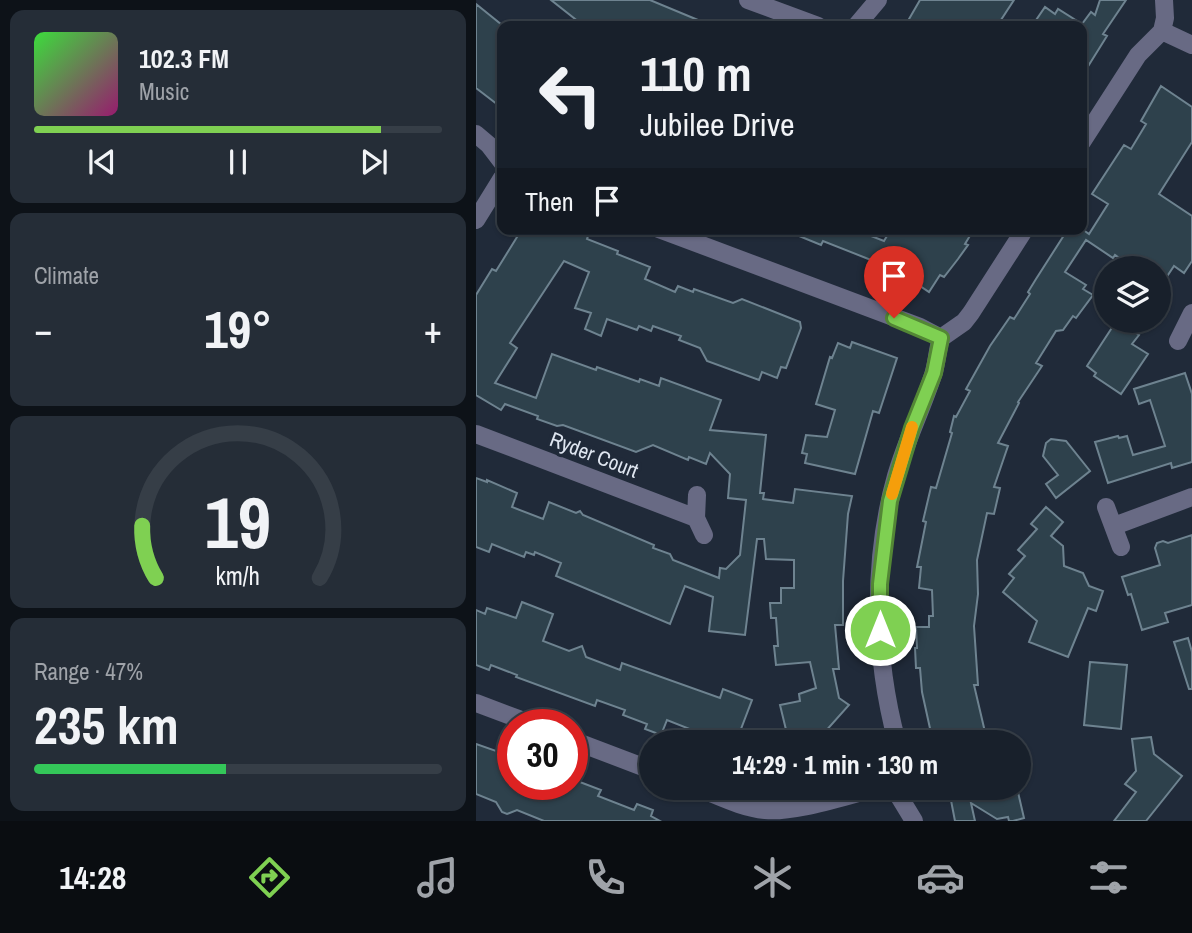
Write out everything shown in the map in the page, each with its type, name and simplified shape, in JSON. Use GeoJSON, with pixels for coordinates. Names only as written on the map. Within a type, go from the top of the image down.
{"type":"FeatureCollection","features":[{"type":"Feature","properties":{"kind":"street"},"geometry":{"type":"LineString","coordinates":[[748,0],[805,21]]}},
{"type":"Feature","properties":{"kind":"street"},"geometry":{"type":"LineString","coordinates":[[860,21],[878,0]]}},
{"type":"Feature","properties":{"kind":"street"},"geometry":{"type":"LineString","coordinates":[[1087,134],[1138,55],[1162,32],[1165,18],[1164,0]]}},
{"type":"Feature","properties":{"kind":"street"},"geometry":{"type":"LineString","coordinates":[[1162,32],[1192,45]]}},
{"type":"Feature","properties":{"kind":"street"},"geometry":{"type":"LineString","coordinates":[[476,134],[497,155]]}},
{"type":"Feature","properties":{"kind":"street"},"geometry":{"type":"LineString","coordinates":[[476,220],[497,186]]}},
{"type":"Feature","properties":{"kind":"street"},"geometry":{"type":"LineString","coordinates":[[675,235],[920,327],[941,338]]}},
{"type":"Feature","properties":{"kind":"street"},"geometry":{"type":"LineString","coordinates":[[893,730],[884,682],[879,613],[884,542],[896,476],[934,373],[941,338],[964,322],[1021,235]]}},
{"type":"Feature","properties":{"kind":"street"},"geometry":{"type":"LineString","coordinates":[[1178,341],[1191,319]]}},
{"type":"Feature","properties":{"kind":"street","name":"Ryder Court"},"geometry":{"type":"LineString","coordinates":[[476,434],[696,518]]}},
{"type":"Feature","properties":{"kind":"street"},"geometry":{"type":"LineString","coordinates":[[697,495],[696,518],[704,535]]}},
{"type":"Feature","properties":{"kind":"street"},"geometry":{"type":"LineString","coordinates":[[1114,526],[1192,497]]}},
{"type":"Feature","properties":{"kind":"street"},"geometry":{"type":"LineString","coordinates":[[1106,507],[1121,547]]}},
{"type":"Feature","properties":{"kind":"street"},"geometry":{"type":"LineString","coordinates":[[476,703],[497,711]]}},
{"type":"Feature","properties":{"kind":"street"},"geometry":{"type":"LineString","coordinates":[[588,746],[639,765]]}},
{"type":"Feature","properties":{"kind":"street"},"geometry":{"type":"LineString","coordinates":[[731,800],[767,810],[792,808],[826,800]]}},
{"type":"Feature","properties":{"kind":"street"},"geometry":{"type":"LineString","coordinates":[[901,800],[914,821]]}},
{"type":"Feature","properties":{"kind":"building"},"geometry":{"type":"Polygon","coordinates":[[[551,0],[650,0],[700,21],[578,21],[551,0]]]}},
{"type":"Feature","properties":{"kind":"building"},"geometry":{"type":"Polygon","coordinates":[[[920,0],[1014,0],[1000,21],[908,21],[920,0]]]}},
{"type":"Feature","properties":{"kind":"building"},"geometry":{"type":"Polygon","coordinates":[[[1100,0],[1126,0],[1103,34],[1107,36],[1087,68],[1087,21],[1084,21],[1091,12],[1095,15],[1100,0]]]}},
{"type":"Feature","properties":{"kind":"building"},"geometry":{"type":"Polygon","coordinates":[[[476,4],[497,21],[497,104],[476,88],[476,4]]]}},
{"type":"Feature","properties":{"kind":"building"},"geometry":{"type":"Polygon","coordinates":[[[1045,7],[1055,14],[1058,9],[1077,21],[1035,21],[1045,7]]]}},
{"type":"Feature","properties":{"kind":"building"},"geometry":{"type":"Polygon","coordinates":[[[1161,86],[1192,107],[1192,142],[1159,194],[1192,216],[1192,261],[1184,273],[1174,266],[1171,270],[1171,256],[1110,256],[1086,240],[1065,272],[1086,285],[1083,289],[1093,295],[1076,318],[1073,316],[1063,330],[1056,331],[1036,363],[1042,366],[1018,402],[998,443],[1008,446],[994,487],[1000,488],[994,514],[987,513],[977,560],[978,594],[974,626],[978,685],[974,685],[985,730],[930,730],[920,668],[916,668],[915,648],[916,627],[929,627],[929,616],[933,616],[932,590],[919,588],[921,567],[917,567],[931,487],[936,488],[952,433],[950,432],[954,416],[956,417],[970,391],[966,389],[990,346],[1010,317],[1014,319],[1064,235],[1089,234],[1108,204],[1092,194],[1124,145],[1131,149],[1146,124],[1141,121],[1161,86]]]}},
{"type":"Feature","properties":{"kind":"building"},"geometry":{"type":"Polygon","coordinates":[[[518,235],[588,235],[587,239],[650,267],[645,279],[675,292],[678,286],[733,303],[742,299],[800,322],[801,328],[786,368],[781,367],[777,378],[762,372],[759,380],[707,361],[700,348],[679,340],[681,336],[653,326],[651,331],[639,326],[637,330],[607,319],[601,336],[585,329],[591,313],[575,308],[589,272],[564,261],[510,343],[517,348],[495,383],[536,398],[552,354],[639,382],[640,379],[659,386],[661,378],[721,400],[710,430],[766,435],[760,493],[764,493],[763,499],[793,503],[795,489],[852,496],[843,581],[843,625],[835,625],[839,669],[833,669],[839,698],[849,705],[827,730],[786,730],[780,705],[800,701],[799,694],[816,688],[810,662],[776,665],[776,618],[771,618],[770,603],[781,603],[781,588],[794,588],[794,560],[766,559],[764,539],[757,539],[745,635],[709,631],[713,597],[685,586],[670,624],[556,576],[561,563],[535,552],[534,555],[526,552],[524,557],[492,544],[489,552],[476,547],[476,478],[517,493],[512,507],[543,519],[549,502],[576,513],[580,511],[583,515],[654,545],[653,548],[670,554],[673,560],[719,578],[720,568],[726,569],[740,555],[746,500],[728,498],[730,474],[710,453],[706,464],[689,457],[688,460],[653,445],[636,452],[563,425],[557,426],[537,419],[538,416],[505,404],[501,410],[476,395],[476,295],[492,269],[496,271],[518,235]]]}},
{"type":"Feature","properties":{"kind":"building"},"geometry":{"type":"Polygon","coordinates":[[[797,235],[868,235],[884,241],[888,235],[970,235],[965,244],[968,245],[944,277],[940,275],[929,292],[895,269],[891,275],[882,269],[880,272],[868,264],[871,260],[823,241],[821,245],[797,235]]]}},
{"type":"Feature","properties":{"kind":"building"},"geometry":{"type":"Polygon","coordinates":[[[1109,333],[1136,333],[1139,335],[1132,344],[1148,354],[1121,394],[1094,376],[1096,373],[1087,366],[1109,333]]]}},
{"type":"Feature","properties":{"kind":"building"},"geometry":{"type":"Polygon","coordinates":[[[852,342],[897,358],[879,413],[873,411],[855,474],[805,463],[807,454],[802,453],[806,435],[827,437],[835,410],[816,404],[830,357],[832,358],[838,343],[850,348],[852,342]]]}},
{"type":"Feature","properties":{"kind":"building"},"geometry":{"type":"Polygon","coordinates":[[[1185,373],[1192,394],[1192,462],[1172,468],[1171,463],[1108,483],[1095,442],[1127,436],[1133,455],[1165,446],[1150,400],[1139,404],[1134,389],[1185,373]]]}},
{"type":"Feature","properties":{"kind":"building"},"geometry":{"type":"Polygon","coordinates":[[[1051,439],[1066,441],[1090,471],[1056,498],[1046,484],[1058,475],[1043,456],[1046,443],[1051,439]]]}},
{"type":"Feature","properties":{"kind":"building"},"geometry":{"type":"Polygon","coordinates":[[[1046,507],[1063,522],[1051,536],[1063,546],[1064,566],[1083,573],[1089,586],[1103,591],[1096,611],[1088,608],[1068,657],[1029,642],[1037,621],[1003,592],[1014,578],[1009,574],[1025,556],[1018,550],[1037,529],[1031,524],[1046,507]]]}},
{"type":"Feature","properties":{"kind":"building"},"geometry":{"type":"Polygon","coordinates":[[[1192,535],[1192,605],[1165,613],[1168,622],[1142,630],[1131,594],[1128,595],[1122,577],[1160,565],[1155,548],[1157,543],[1168,543],[1192,535]]]}},
{"type":"Feature","properties":{"kind":"building"},"geometry":{"type":"Polygon","coordinates":[[[522,602],[553,614],[543,641],[569,651],[582,646],[586,657],[620,670],[622,663],[720,698],[723,689],[752,700],[741,730],[692,730],[667,720],[663,730],[648,730],[645,729],[647,724],[623,715],[625,710],[597,700],[595,706],[491,665],[489,670],[476,665],[476,610],[485,614],[487,608],[516,618],[522,602]]]}},
{"type":"Feature","properties":{"kind":"building"},"geometry":{"type":"Polygon","coordinates":[[[1188,638],[1192,652],[1192,689],[1189,689],[1174,642],[1188,638]]]}},
{"type":"Feature","properties":{"kind":"building"},"geometry":{"type":"Polygon","coordinates":[[[1090,662],[1127,665],[1121,729],[1084,725],[1090,662]]]}},
{"type":"Feature","properties":{"kind":"building"},"geometry":{"type":"Polygon","coordinates":[[[1151,737],[1154,754],[1182,776],[1146,821],[1114,821],[1136,792],[1125,784],[1136,771],[1132,739],[1151,737]]]}},
{"type":"Feature","properties":{"kind":"building"},"geometry":{"type":"Polygon","coordinates":[[[476,744],[497,751],[497,800],[588,800],[588,785],[601,790],[598,796],[634,810],[637,804],[653,810],[651,816],[660,821],[544,821],[517,810],[507,814],[502,812],[496,802],[476,794],[476,744]]]}},
{"type":"Feature","properties":{"kind":"building"},"geometry":{"type":"Polygon","coordinates":[[[951,800],[1020,800],[1024,818],[1013,821],[1009,821],[1008,817],[997,819],[971,803],[975,821],[955,821],[951,800]]]}},
{"type":"Feature","properties":{"kind":"slow traffic"},"geometry":{"type":"LineString","coordinates":[[892,494],[912,427]]}},
{"type":"Feature","properties":{"kind":"route"},"geometry":{"type":"LineString","coordinates":[[880,630],[880,584],[890,501],[912,428],[934,373],[941,338],[894,318]]}}]}
